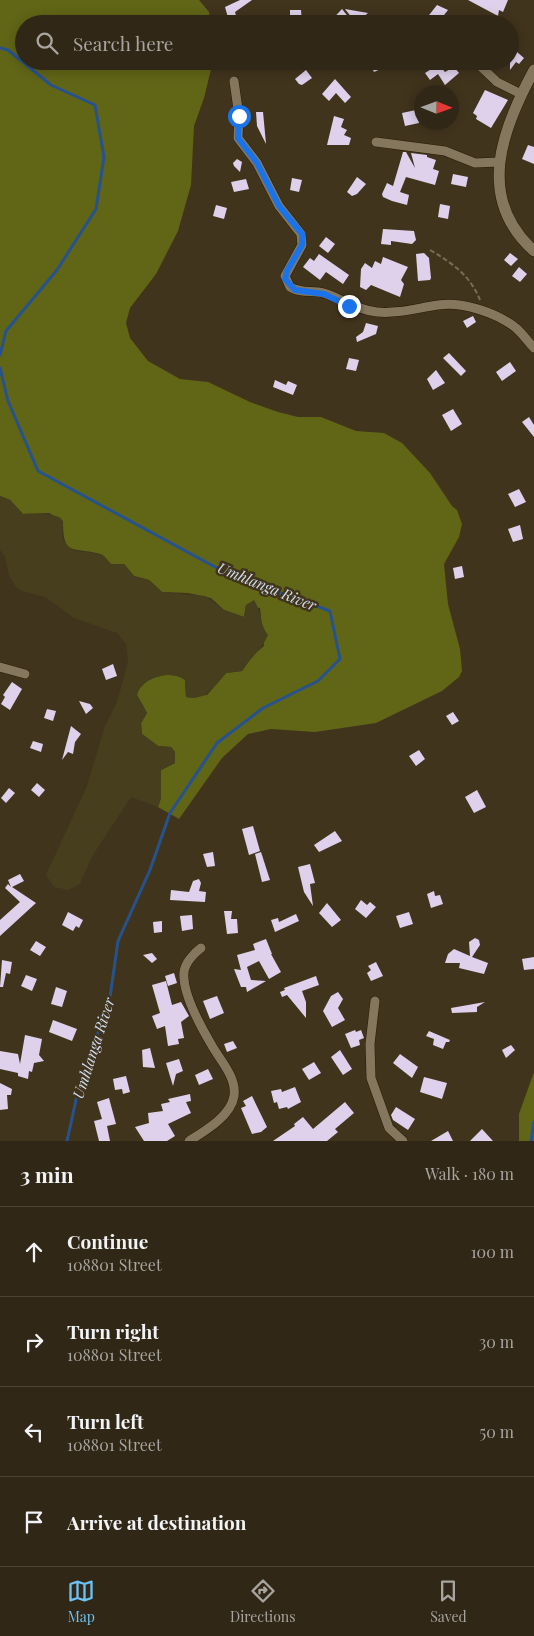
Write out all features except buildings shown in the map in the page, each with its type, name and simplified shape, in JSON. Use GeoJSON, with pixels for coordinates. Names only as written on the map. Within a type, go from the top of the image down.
{"type":"FeatureCollection","features":[{"type":"Feature","properties":{"kind":"street"},"geometry":{"type":"LineString","coordinates":[[485,70],[498,82],[521,94]]}},
{"type":"Feature","properties":{"kind":"street"},"geometry":{"type":"LineString","coordinates":[[534,70],[521,94],[503,140],[499,162],[501,196],[510,220],[520,239],[534,251]]}},
{"type":"Feature","properties":{"kind":"street"},"geometry":{"type":"LineString","coordinates":[[234,81],[239,116],[238,138],[257,163],[279,206],[302,234],[302,245],[285,276],[290,287],[300,292],[324,294],[349,306],[378,312],[402,312],[451,304],[484,312],[511,324],[534,348]]}},
{"type":"Feature","properties":{"kind":"street"},"geometry":{"type":"LineString","coordinates":[[376,142],[445,151],[474,163],[499,162]]}},
{"type":"Feature","properties":{"kind":"street"},"geometry":{"type":"LineString","coordinates":[[0,667],[25,674]]}},
{"type":"Feature","properties":{"kind":"street"},"geometry":{"type":"LineString","coordinates":[[189,1141],[205,1131],[225,1113],[232,1103],[235,1094],[229,1074],[210,1044],[194,1012],[185,981],[186,966],[201,948]]}},
{"type":"Feature","properties":{"kind":"street"},"geometry":{"type":"LineString","coordinates":[[375,1001],[370,1044],[371,1078],[389,1128],[403,1141]]}},
{"type":"Feature","properties":{"kind":"path"},"geometry":{"type":"LineString","coordinates":[[430,250],[457,266],[478,294],[484,312]]}},
{"type":"Feature","properties":{"kind":"shaded area"},"geometry":{"type":"Polygon","coordinates":[[[0,0],[199,0],[210,15],[15,15],[15,70],[211,70],[204,98],[194,126],[191,185],[178,231],[156,274],[130,308],[126,323],[130,338],[148,361],[180,379],[208,382],[250,402],[278,412],[298,417],[321,417],[356,431],[384,433],[402,443],[430,473],[452,506],[457,510],[462,524],[459,537],[444,564],[448,604],[460,649],[462,671],[459,677],[442,691],[376,723],[315,732],[271,729],[248,734],[222,758],[179,819],[158,807],[161,798],[161,770],[175,763],[175,752],[171,747],[158,746],[142,734],[141,723],[147,713],[137,695],[144,684],[151,679],[173,675],[185,680],[186,697],[207,695],[226,673],[242,671],[252,656],[264,646],[260,608],[246,605],[244,617],[224,610],[211,598],[188,593],[162,592],[149,580],[134,576],[124,564],[111,564],[100,554],[76,550],[68,546],[63,533],[63,521],[49,513],[23,514],[10,500],[0,496],[0,0]]]}},
{"type":"Feature","properties":{"kind":"shaded area"},"geometry":{"type":"Polygon","coordinates":[[[534,1072],[534,1141],[519,1141],[519,1114],[534,1072]]]}},
{"type":"Feature","properties":{"kind":"sand"},"geometry":{"type":"Polygon","coordinates":[[[0,496],[10,500],[23,514],[43,514],[61,519],[63,523],[62,534],[69,547],[80,552],[101,555],[111,564],[124,564],[134,576],[149,580],[162,592],[205,596],[224,610],[244,617],[246,605],[254,600],[263,627],[268,635],[263,645],[242,671],[226,673],[214,688],[204,695],[193,698],[186,697],[185,680],[173,675],[151,679],[140,689],[137,695],[147,713],[141,723],[142,734],[158,746],[171,747],[175,752],[175,763],[161,770],[161,798],[158,807],[131,797],[91,858],[80,884],[68,890],[54,887],[46,875],[87,786],[105,726],[117,702],[128,662],[126,644],[117,633],[74,618],[45,597],[22,591],[16,587],[9,576],[5,556],[0,550],[0,496]]]}},
{"type":"Feature","properties":{"kind":"waterway","name":"Umhlanga River"},"geometry":{"type":"LineString","coordinates":[[0,48],[8,50],[15,56]]}},
{"type":"Feature","properties":{"kind":"waterway","name":"Umhlanga River"},"geometry":{"type":"LineString","coordinates":[[0,355],[6,331],[57,270],[96,209],[104,157],[95,105],[51,85],[33,70]]}},
{"type":"Feature","properties":{"kind":"waterway","name":"Umhlanga River"},"geometry":{"type":"LineString","coordinates":[[0,368],[8,401],[38,471],[228,574],[330,611],[340,659],[318,681],[263,708],[217,743],[170,813],[150,870],[118,941],[109,1004],[81,1077],[67,1141]]}},
{"type":"Feature","properties":{"kind":"waterway"},"geometry":{"type":"LineString","coordinates":[[531,1141],[534,1122]]}},
{"type":"Feature","properties":{"kind":"route"},"geometry":{"type":"LineString","coordinates":[[239,116],[238,138],[257,163],[279,206],[302,234],[302,245],[287,271],[285,279],[290,287],[295,290],[308,293],[318,292],[349,306]]}}]}
